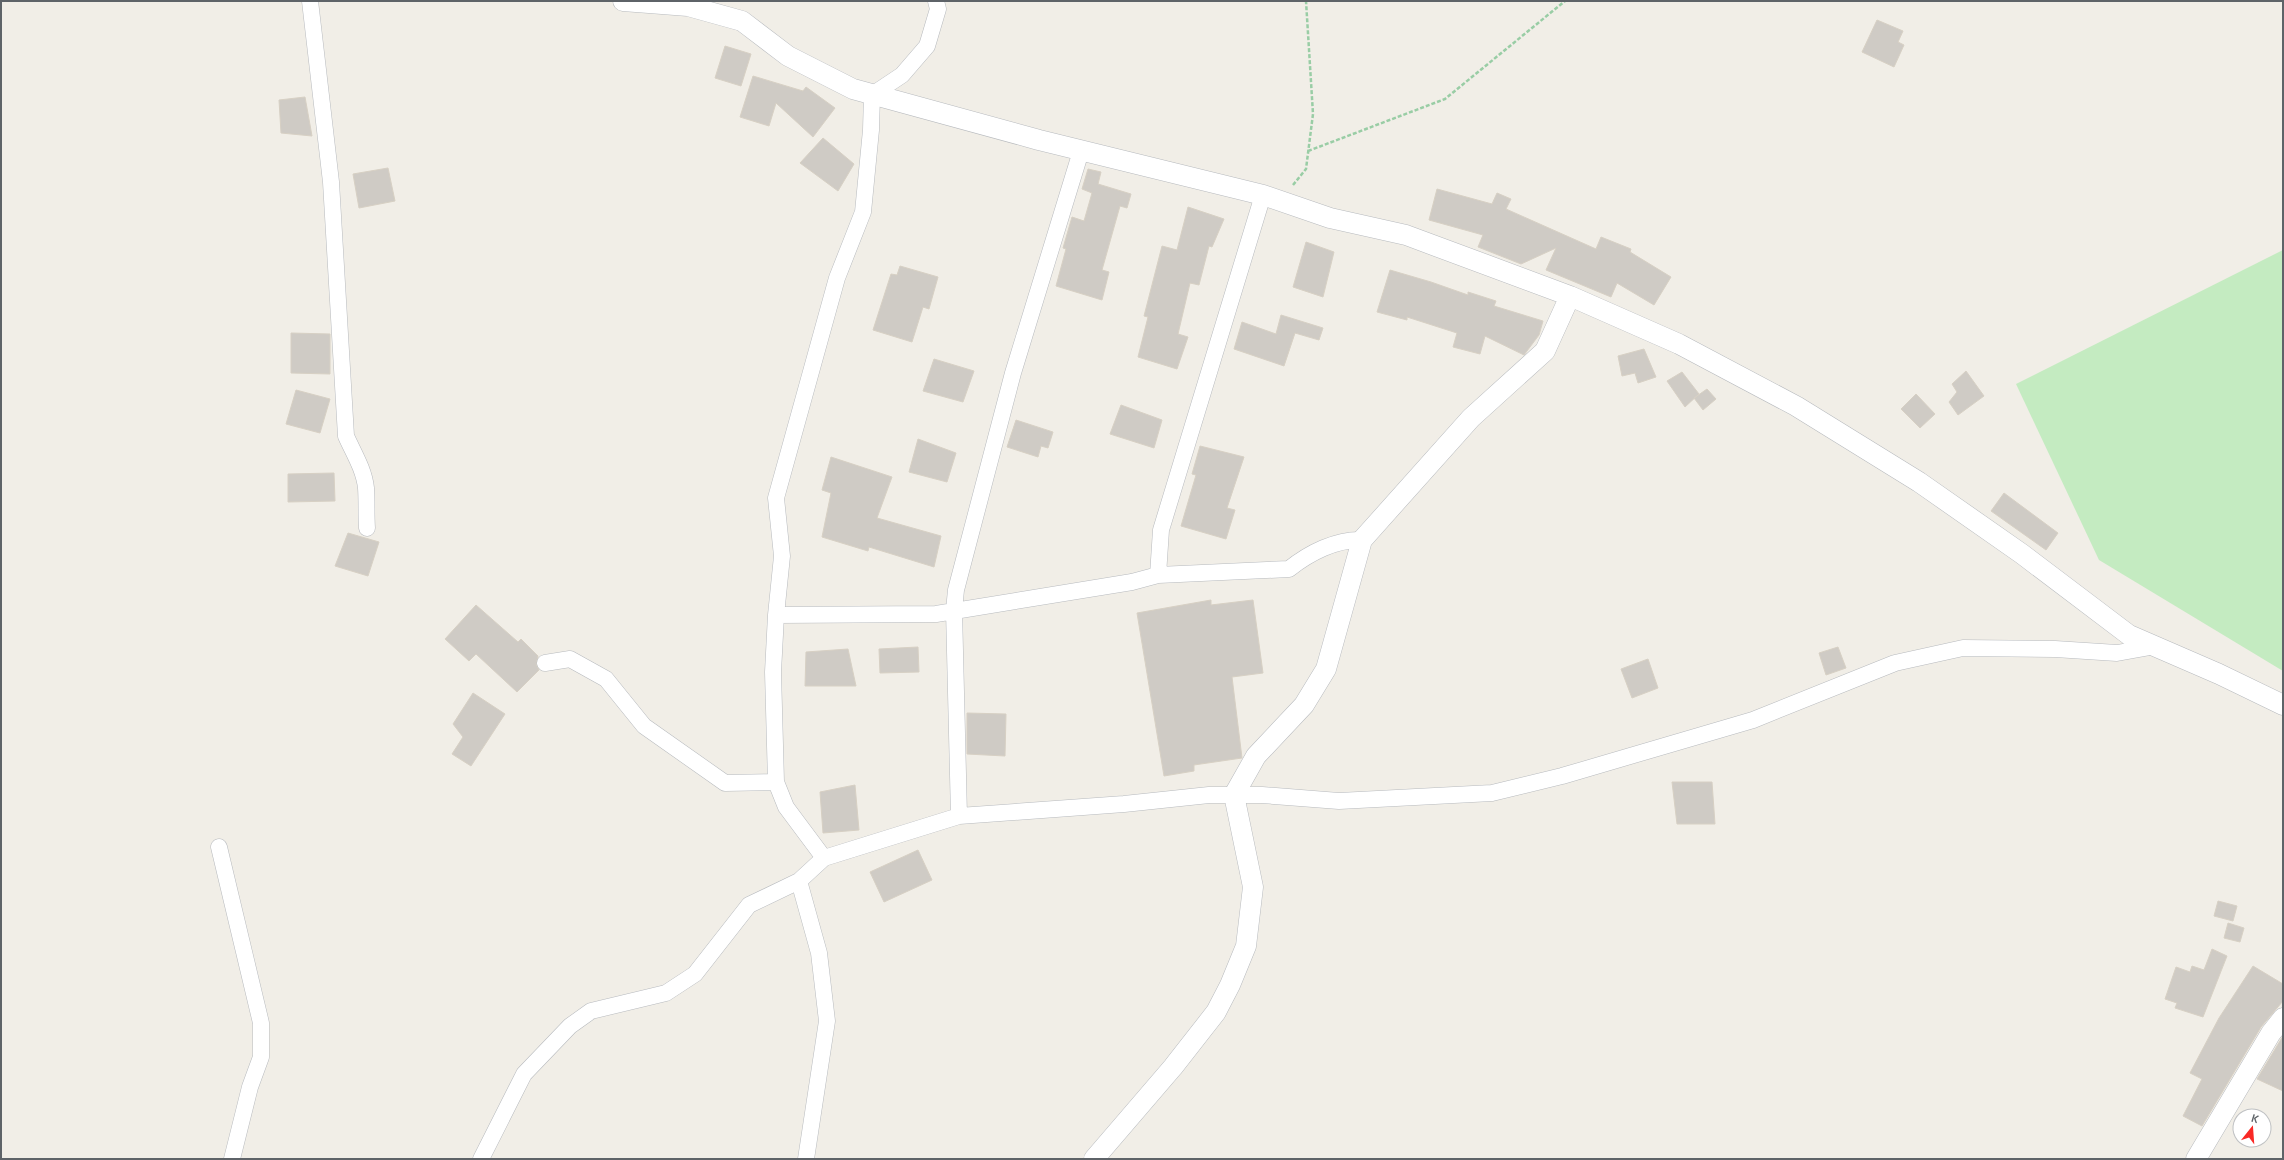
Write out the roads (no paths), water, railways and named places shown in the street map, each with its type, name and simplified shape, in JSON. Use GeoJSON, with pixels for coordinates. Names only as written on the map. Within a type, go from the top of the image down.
{"type":"FeatureCollection","features":[{"type":"Feature","properties":{"kind":"street"},"geometry":{"type":"LineString","coordinates":[[310,1],[331,182],[346,436],[358,459],[366,487],[365,505],[367,528]]}},
{"type":"Feature","properties":{"kind":"street"},"geometry":{"type":"LineString","coordinates":[[624,1],[688,6],[742,21],[788,56],[853,90],[1081,151],[1272,198],[1330,218],[1406,235],[1570,296],[1679,344],[1796,406],[1919,482],[2022,554],[2129,634],[2219,674],[2283,705]]}},
{"type":"Feature","properties":{"kind":"street"},"geometry":{"type":"LineString","coordinates":[[872,95],[902,75],[927,46],[938,9],[936,1]]}},
{"type":"Feature","properties":{"kind":"street"},"geometry":{"type":"LineString","coordinates":[[824,858],[786,807],[776,782],[773,672],[776,615],[782,556],[776,498],[837,278],[863,212],[871,130],[872,95]]}},
{"type":"Feature","properties":{"kind":"street"},"geometry":{"type":"LineString","coordinates":[[959,816],[954,610],[956,590],[1013,373],[1081,151]]}},
{"type":"Feature","properties":{"kind":"street"},"geometry":{"type":"LineString","coordinates":[[1158,575],[1161,530],[1272,198]]}},
{"type":"Feature","properties":{"kind":"street"},"geometry":{"type":"LineString","coordinates":[[1094,1159],[1173,1067],[1216,1012],[1230,985],[1246,946],[1252,887],[1234,795],[1256,756],[1304,705],[1326,669],[1362,540],[1471,418],[1544,351],[1570,296]]}},
{"type":"Feature","properties":{"kind":"street"},"geometry":{"type":"LineString","coordinates":[[776,615],[936,614],[1132,582],[1158,575],[1289,569],[1304,557],[1333,545],[1348,540],[1362,540]]}},
{"type":"Feature","properties":{"kind":"street"},"geometry":{"type":"LineString","coordinates":[[481,1159],[524,1074],[570,1026],[591,1011],[666,993],[695,974],[749,905],[799,881],[824,858],[959,816],[1124,804],[1209,795],[1339,801],[1492,793],[1562,776],[1752,720],[1903,661],[1963,648],[2055,649],[2117,654],[2156,646]]}},
{"type":"Feature","properties":{"kind":"street"},"geometry":{"type":"LineString","coordinates":[[546,663],[570,659],[606,680],[644,726],[725,783],[776,782]]}},
{"type":"Feature","properties":{"kind":"street"},"geometry":{"type":"LineString","coordinates":[[219,848],[262,1023],[261,1058],[250,1087],[232,1159]]}},
{"type":"Feature","properties":{"kind":"street"},"geometry":{"type":"LineString","coordinates":[[799,881],[819,953],[827,1020],[806,1159]]}},
{"type":"Feature","properties":{"kind":"street"},"geometry":{"type":"LineString","coordinates":[[2196,1159],[2271,1033],[2283,1018]]}}]}
